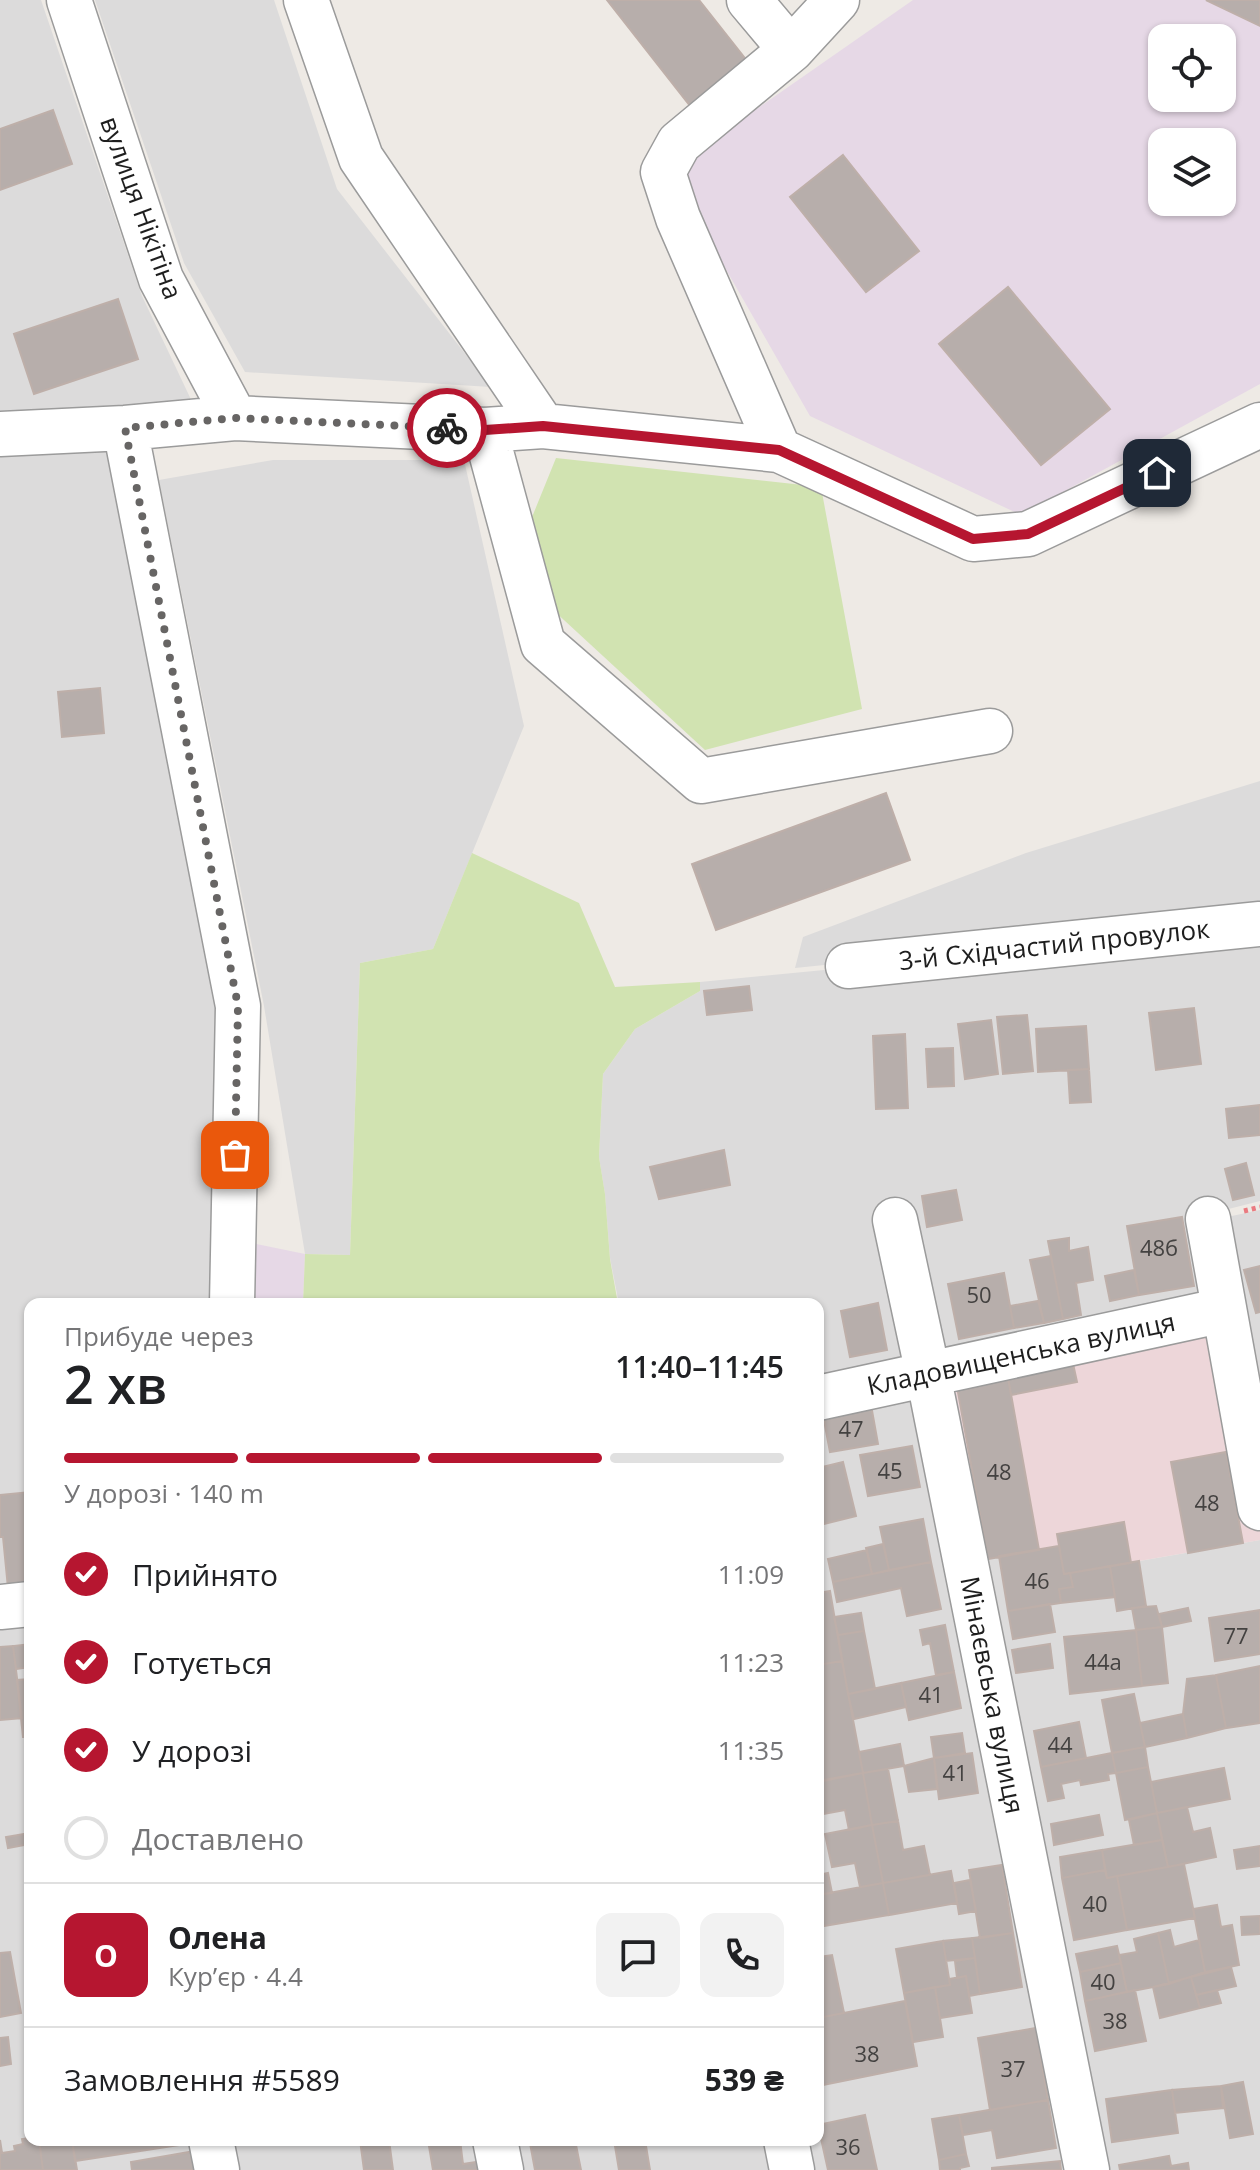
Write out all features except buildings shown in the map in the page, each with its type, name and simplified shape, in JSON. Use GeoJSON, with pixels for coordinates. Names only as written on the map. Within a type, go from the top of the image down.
{"type":"FeatureCollection","features":[{"type":"Feature","properties":{"kind":"street","name":"вулиця Нікітіна"},"geometry":{"type":"LineString","coordinates":[[69,0],[161,279],[235,418]]}},
{"type":"Feature","properties":{"kind":"street"},"geometry":{"type":"LineString","coordinates":[[306,0],[361,158],[543,426]]}},
{"type":"Feature","properties":{"kind":"street"},"geometry":{"type":"LineString","coordinates":[[749,0],[791,50]]}},
{"type":"Feature","properties":{"kind":"street"},"geometry":{"type":"LineString","coordinates":[[779,450],[678,218],[663,172],[679,143],[791,50],[837,0]]}},
{"type":"Feature","properties":{"kind":"street"},"geometry":{"type":"LineString","coordinates":[[0,434],[125,428],[235,418],[485,430],[543,426],[779,450],[973,539],[1028,534],[1260,425]]}},
{"type":"Feature","properties":{"kind":"street"},"geometry":{"type":"LineString","coordinates":[[125,428],[238,1006],[232,1298]]}},
{"type":"Feature","properties":{"kind":"street"},"geometry":{"type":"LineString","coordinates":[[485,430],[543,644],[701,781],[990,731]]}},
{"type":"Feature","properties":{"kind":"street","name":"3-й Східчастий провулок"},"geometry":{"type":"LineString","coordinates":[[848,966],[1260,924]]}},
{"type":"Feature","properties":{"kind":"street"},"geometry":{"type":"LineString","coordinates":[[1208,1219],[1260,1508]]}},
{"type":"Feature","properties":{"kind":"street","name":"Мінаєвська вулиця"},"geometry":{"type":"LineString","coordinates":[[895,1220],[1087,2170]]}},
{"type":"Feature","properties":{"kind":"street","name":"Кладовищенська вулиця"},"geometry":{"type":"LineString","coordinates":[[824,1397],[1224,1310]]}},
{"type":"Feature","properties":{"kind":"street"},"geometry":{"type":"LineString","coordinates":[[0,1607],[24,1605]]}},
{"type":"Feature","properties":{"kind":"street"},"geometry":{"type":"LineString","coordinates":[[212,2146],[217,2170]]}},
{"type":"Feature","properties":{"kind":"street"},"geometry":{"type":"LineString","coordinates":[[496,2146],[501,2170]]}},
{"type":"Feature","properties":{"kind":"street"},"geometry":{"type":"LineString","coordinates":[[787,2146],[792,2170]]}},
{"type":"Feature","properties":{"kind":"shaded area"},"geometry":{"type":"Polygon","coordinates":[[[0,0],[41,0],[142,296],[195,408],[0,419],[0,0]]]}},
{"type":"Feature","properties":{"kind":"shaded area"},"geometry":{"type":"Polygon","coordinates":[[[95,0],[274,0],[337,189],[491,387],[245,372],[184,263],[95,0]]]}},
{"type":"Feature","properties":{"kind":"shaded area"},"geometry":{"type":"Polygon","coordinates":[[[913,0],[1260,0],[1260,384],[1021,515],[810,416],[669,170],[913,0]]]}},
{"type":"Feature","properties":{"kind":"shaded area"},"geometry":{"type":"Polygon","coordinates":[[[116,436],[231,1004],[226,1298],[24,1298],[24,1601],[0,1603],[0,442],[116,436]]]}},
{"type":"Feature","properties":{"kind":"shaded area"},"geometry":{"type":"Polygon","coordinates":[[[273,460],[464,460],[524,726],[433,949],[360,963],[350,1255],[305,1254],[264,1006],[159,480],[273,460]]]}},
{"type":"Feature","properties":{"kind":"shaded area"},"geometry":{"type":"Polygon","coordinates":[[[1260,781],[1260,920],[795,968],[803,937],[1026,853],[1260,781]]]}},
{"type":"Feature","properties":{"kind":"shaded area"},"geometry":{"type":"Polygon","coordinates":[[[1260,928],[1260,1201],[1201,1216],[1218,1307],[824,1393],[824,1298],[618,1298],[610,1258],[599,1157],[603,1074],[635,1029],[700,991],[700,982],[1260,928]]]}},
{"type":"Feature","properties":{"kind":"shaded area"},"geometry":{"type":"Polygon","coordinates":[[[1260,1210],[1260,1485],[1213,1220],[1260,1210]]]}},
{"type":"Feature","properties":{"kind":"shaded area"},"geometry":{"type":"Polygon","coordinates":[[[251,1243],[305,1254],[303,1298],[248,1298],[251,1243]]]}},
{"type":"Feature","properties":{"kind":"shaded area"},"geometry":{"type":"Polygon","coordinates":[[[1223,1319],[1260,1540],[1064,1574],[1059,1546],[968,1562],[934,1370],[1223,1319]]]}},
{"type":"Feature","properties":{"kind":"shaded area"},"geometry":{"type":"Polygon","coordinates":[[[927,1378],[1085,2170],[795,2170],[790,2146],[824,2146],[824,1400],[927,1378]]]}},
{"type":"Feature","properties":{"kind":"shaded area"},"geometry":{"type":"Polygon","coordinates":[[[1260,1540],[1260,2170],[1090,2170],[968,1562],[1059,1546],[1065,1574],[1260,1540]]]}},
{"type":"Feature","properties":{"kind":"shaded area"},"geometry":{"type":"Polygon","coordinates":[[[24,1610],[24,2146],[209,2146],[213,2170],[0,2170],[0,1612],[24,1610]]]}},
{"type":"Feature","properties":{"kind":"shaded area"},"geometry":{"type":"Polygon","coordinates":[[[217,2146],[493,2146],[498,2170],[222,2170],[217,2146]]]}},
{"type":"Feature","properties":{"kind":"shaded area"},"geometry":{"type":"Polygon","coordinates":[[[497,2146],[783,2146],[788,2170],[503,2170],[497,2146]]]}},
{"type":"Feature","properties":{"kind":"green space"},"geometry":{"type":"Polygon","coordinates":[[[556,458],[821,487],[862,709],[705,750],[552,609],[528,527],[556,458]]]}},
{"type":"Feature","properties":{"kind":"green space"},"geometry":{"type":"Polygon","coordinates":[[[472,853],[579,903],[615,987],[700,982],[700,991],[635,1029],[603,1074],[599,1157],[617,1298],[303,1298],[305,1254],[350,1255],[360,963],[433,949],[472,853]]]}},
{"type":"Feature","properties":{"kind":"way so far"},"geometry":{"type":"LineString","coordinates":[[235,1155],[238,1006],[125,428],[235,418],[447,428]]}},
{"type":"Feature","properties":{"kind":"route"},"geometry":{"type":"LineString","coordinates":[[447,428],[485,430],[543,426],[779,450],[973,539],[1028,534],[1157,473]]}}]}
